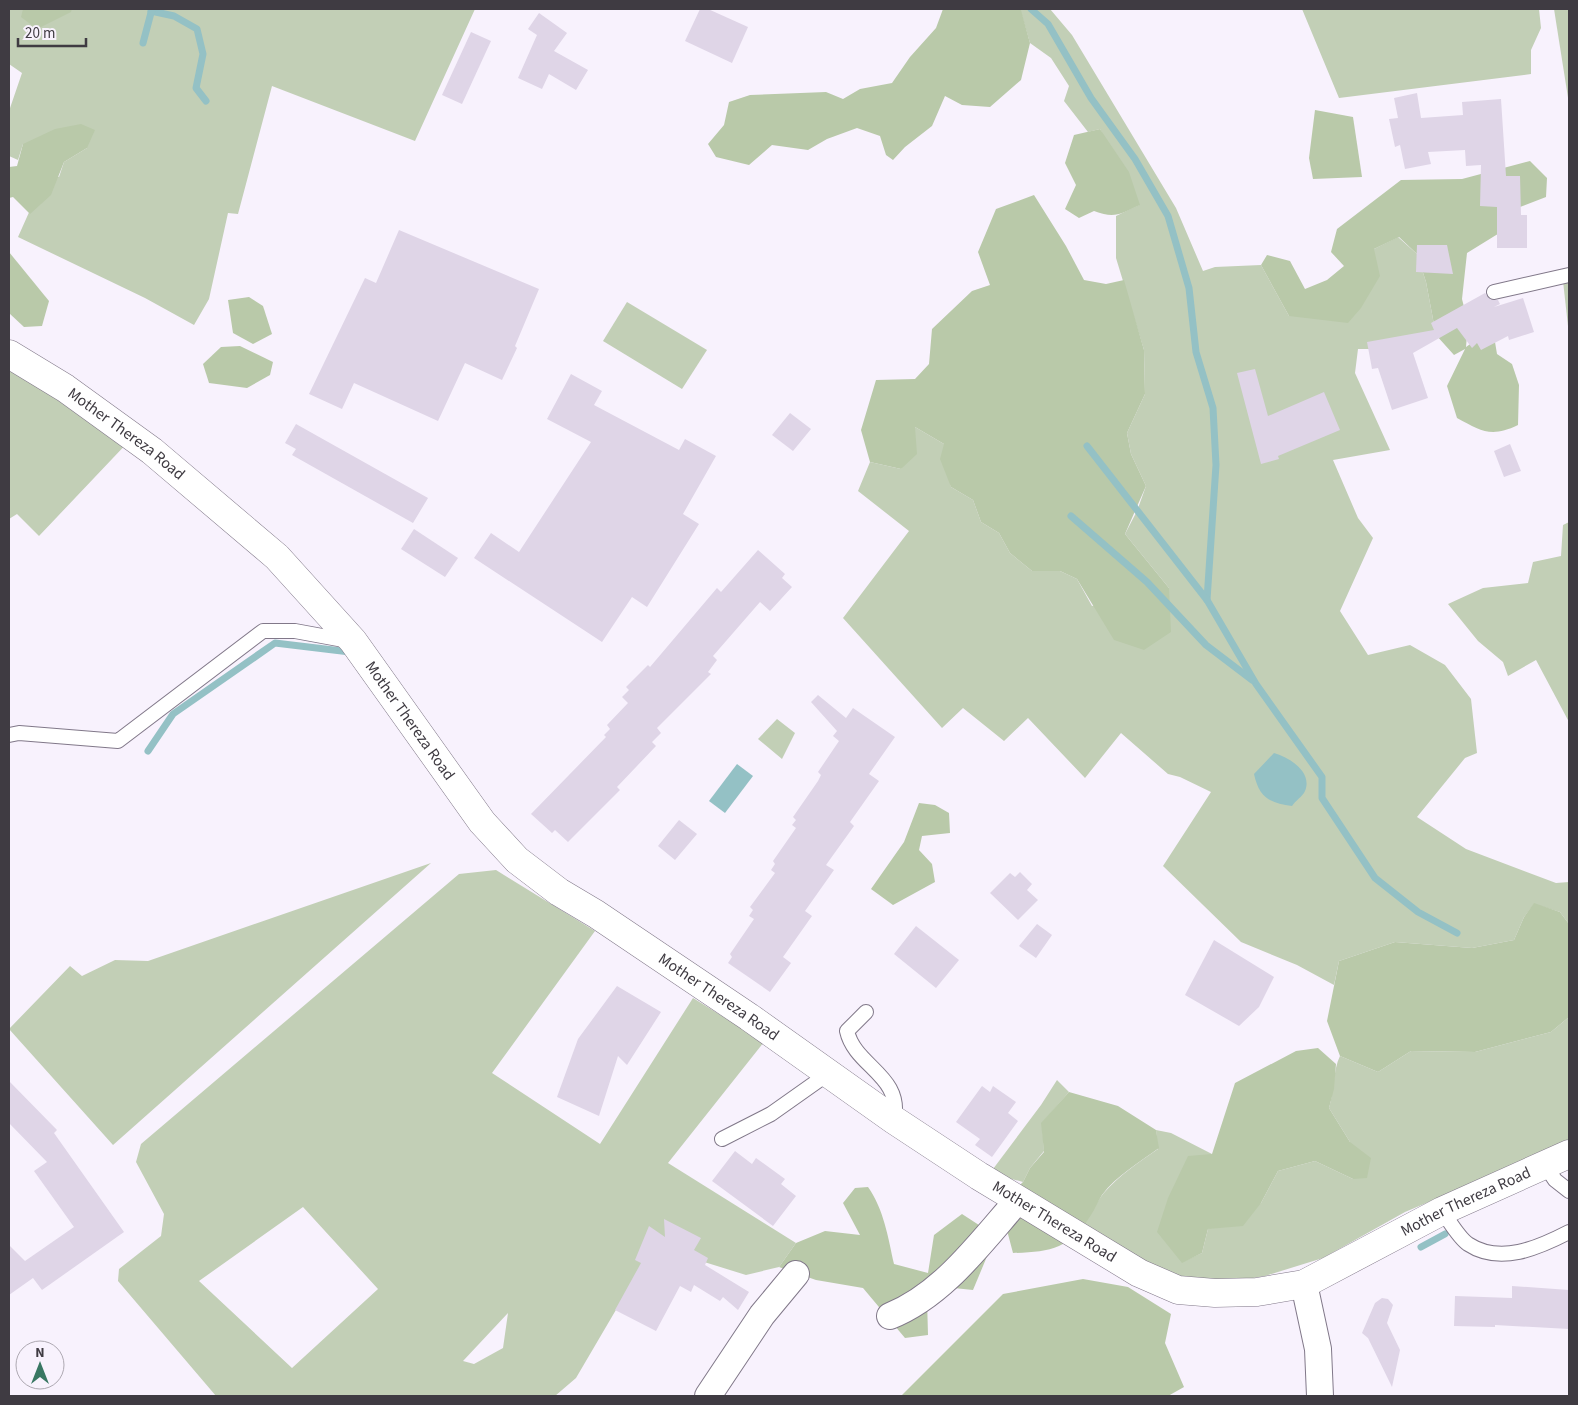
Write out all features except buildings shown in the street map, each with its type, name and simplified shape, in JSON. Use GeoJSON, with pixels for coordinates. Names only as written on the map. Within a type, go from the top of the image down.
{"type":"FeatureCollection","features":[{"type":"Feature","properties":{"kind":"street","name":"Mother Thereza Road"},"geometry":{"type":"LineString","coordinates":[[9,354],[65,388],[152,451],[277,557],[353,642],[482,822],[517,860],[559,892],[596,914],[894,1120],[1018,1200],[1139,1273],[1178,1290],[1215,1293],[1258,1292],[1304,1284],[1442,1211],[1557,1160]]}},
{"type":"Feature","properties":{"kind":"street"},"geometry":{"type":"LineString","coordinates":[[890,1316],[909,1309],[948,1278],[1018,1200]]}},
{"type":"Feature","properties":{"kind":"street"},"geometry":{"type":"LineString","coordinates":[[708,1396],[762,1315],[796,1274]]}},
{"type":"Feature","properties":{"kind":"street"},"geometry":{"type":"LineString","coordinates":[[1304,1284],[1318,1349],[1320,1396]]}},
{"type":"Feature","properties":{"kind":"lane"},"geometry":{"type":"LineString","coordinates":[[1494,292],[1569,274]]}},
{"type":"Feature","properties":{"kind":"lane"},"geometry":{"type":"LineString","coordinates":[[9,735],[19,733],[118,741],[263,631],[295,631],[353,642]]}},
{"type":"Feature","properties":{"kind":"lane"},"geometry":{"type":"LineString","coordinates":[[866,1012],[848,1031],[850,1043],[889,1083],[897,1108],[894,1120]]}},
{"type":"Feature","properties":{"kind":"lane"},"geometry":{"type":"LineString","coordinates":[[722,1140],[771,1114],[828,1073]]}},
{"type":"Feature","properties":{"kind":"lane"},"geometry":{"type":"LineString","coordinates":[[1557,1160],[1555,1180],[1569,1191]]}},
{"type":"Feature","properties":{"kind":"lane"},"geometry":{"type":"LineString","coordinates":[[1442,1211],[1466,1243],[1488,1254],[1512,1253],[1538,1248],[1569,1232]]}},
{"type":"Feature","properties":{"kind":"green space"},"geometry":{"type":"Polygon","coordinates":[[[9,9],[475,9],[415,141],[272,86],[238,214],[228,213],[209,299],[194,325],[145,298],[18,237],[47,172],[59,177],[64,162],[87,148],[23,144],[18,160],[9,156],[9,111],[22,73],[9,64],[9,9]]]}},
{"type":"Feature","properties":{"kind":"green space"},"geometry":{"type":"Polygon","coordinates":[[[23,9],[72,9],[71,12],[37,29],[21,17],[23,9]]]}},
{"type":"Feature","properties":{"kind":"green space"},"geometry":{"type":"Polygon","coordinates":[[[943,9],[1021,10],[1030,43],[1021,80],[990,107],[962,105],[945,96],[932,126],[905,147],[893,160],[886,155],[880,136],[857,128],[827,139],[808,150],[772,145],[749,165],[716,157],[708,144],[724,125],[729,102],[750,95],[826,92],[843,99],[860,89],[892,83],[910,57],[936,28],[943,9]]]}},
{"type":"Feature","properties":{"kind":"green space"},"geometry":{"type":"Polygon","coordinates":[[[1020,9],[1050,9],[1072,35],[1176,208],[1203,271],[1215,267],[1261,265],[1289,316],[1374,249],[1398,237],[1417,254],[1426,282],[1436,335],[1385,349],[1358,349],[1355,373],[1390,450],[1333,460],[1358,518],[1373,538],[1340,611],[1368,655],[1410,645],[1445,665],[1471,699],[1477,753],[1465,758],[1417,817],[1466,849],[1556,883],[1569,882],[1569,924],[1560,912],[1534,904],[1524,917],[1514,940],[1472,948],[1395,942],[1339,961],[1334,985],[1297,965],[1241,942],[1163,866],[1211,792],[1180,777],[1168,774],[1121,733],[1085,778],[1028,718],[1004,741],[963,708],[942,728],[843,618],[909,531],[858,491],[870,462],[901,469],[915,427],[944,444],[951,487],[973,500],[981,522],[999,533],[1010,553],[1032,571],[1060,571],[1077,579],[1092,606],[1169,588],[1125,534],[1137,511],[1146,486],[1131,454],[1127,433],[1145,394],[1144,350],[1116,258],[1116,216],[1139,205],[1100,129],[1088,132],[1064,101],[1069,86],[1051,58],[1030,43],[1020,9]]]}},
{"type":"Feature","properties":{"kind":"green space"},"geometry":{"type":"Polygon","coordinates":[[[1302,9],[1539,9],[1541,28],[1531,50],[1531,74],[1339,98],[1302,9]]]}},
{"type":"Feature","properties":{"kind":"green space"},"geometry":{"type":"Polygon","coordinates":[[[1554,9],[1569,9],[1569,104],[1554,9]]]}},
{"type":"Feature","properties":{"kind":"green space"},"geometry":{"type":"Polygon","coordinates":[[[1315,110],[1353,117],[1362,177],[1313,179],[1309,158],[1315,110]]]}},
{"type":"Feature","properties":{"kind":"green space"},"geometry":{"type":"Polygon","coordinates":[[[81,124],[95,130],[87,148],[64,162],[51,195],[30,214],[13,197],[9,198],[9,167],[17,166],[23,144],[55,129],[81,124]]]}},
{"type":"Feature","properties":{"kind":"green space"},"geometry":{"type":"Polygon","coordinates":[[[1100,129],[1129,172],[1140,205],[1113,215],[1094,211],[1079,218],[1065,209],[1076,185],[1065,163],[1074,135],[1100,129]]]}},
{"type":"Feature","properties":{"kind":"green space"},"geometry":{"type":"Polygon","coordinates":[[[1530,161],[1547,178],[1546,197],[1520,207],[1514,224],[1467,253],[1462,299],[1468,323],[1466,347],[1483,335],[1495,342],[1497,354],[1512,364],[1519,385],[1518,425],[1509,429],[1493,432],[1486,431],[1457,418],[1447,386],[1465,349],[1454,355],[1436,335],[1426,282],[1417,254],[1399,237],[1374,249],[1380,276],[1361,308],[1348,323],[1289,316],[1261,265],[1267,255],[1290,261],[1305,289],[1327,280],[1344,266],[1331,252],[1337,229],[1401,180],[1462,179],[1530,161]]]}},
{"type":"Feature","properties":{"kind":"green space"},"geometry":{"type":"Polygon","coordinates":[[[1034,195],[1066,246],[1084,280],[1106,284],[1124,280],[1144,350],[1145,394],[1127,433],[1131,454],[1146,486],[1125,534],[1169,588],[1171,632],[1144,650],[1114,640],[1077,579],[1060,571],[1032,571],[1010,553],[999,533],[981,522],[973,500],[951,487],[940,459],[944,444],[915,427],[917,454],[901,469],[870,462],[861,430],[876,380],[915,379],[929,364],[932,329],[972,291],[990,285],[978,252],[996,209],[1034,195]]]}},
{"type":"Feature","properties":{"kind":"green space"},"geometry":{"type":"Polygon","coordinates":[[[9,252],[49,301],[42,326],[24,327],[9,313],[9,252]]]}},
{"type":"Feature","properties":{"kind":"green space"},"geometry":{"type":"Polygon","coordinates":[[[1569,271],[1569,335],[1562,272],[1569,271]]]}},
{"type":"Feature","properties":{"kind":"green space"},"geometry":{"type":"Polygon","coordinates":[[[249,297],[263,306],[272,334],[253,344],[233,333],[228,300],[249,297]]]}},
{"type":"Feature","properties":{"kind":"green space"},"geometry":{"type":"Polygon","coordinates":[[[627,302],[707,350],[682,389],[603,341],[627,302]]]}},
{"type":"Feature","properties":{"kind":"green space"},"geometry":{"type":"Polygon","coordinates":[[[240,346],[273,362],[270,375],[247,388],[209,383],[203,364],[221,347],[240,346]]]}},
{"type":"Feature","properties":{"kind":"green space"},"geometry":{"type":"Polygon","coordinates":[[[9,367],[131,439],[39,536],[17,514],[9,519],[9,367]]]}},
{"type":"Feature","properties":{"kind":"green space"},"geometry":{"type":"Polygon","coordinates":[[[1569,522],[1569,722],[1536,660],[1508,676],[1503,662],[1478,641],[1448,604],[1483,588],[1528,583],[1533,562],[1561,556],[1563,525],[1569,522]]]}},
{"type":"Feature","properties":{"kind":"green space"},"geometry":{"type":"Polygon","coordinates":[[[777,719],[795,733],[782,759],[758,739],[777,719]]]}},
{"type":"Feature","properties":{"kind":"green space"},"geometry":{"type":"Polygon","coordinates":[[[919,803],[935,805],[949,813],[950,833],[922,836],[919,850],[932,864],[935,882],[893,905],[871,889],[904,842],[919,803]]]}},
{"type":"Feature","properties":{"kind":"green space"},"geometry":{"type":"Polygon","coordinates":[[[431,863],[113,1145],[9,1029],[70,966],[82,976],[115,960],[148,961],[431,863]]]}},
{"type":"Feature","properties":{"kind":"green space"},"geometry":{"type":"Polygon","coordinates":[[[496,870],[595,931],[492,1073],[600,1144],[693,998],[764,1042],[668,1163],[796,1243],[779,1267],[746,1275],[701,1261],[620,1303],[576,1378],[555,1396],[216,1396],[118,1281],[119,1269],[161,1236],[164,1214],[136,1162],[141,1144],[459,874],[496,870]],[[303,1207],[199,1281],[292,1368],[378,1289],[303,1207]],[[508,1313],[463,1361],[474,1364],[503,1348],[508,1313]]]}},
{"type":"Feature","properties":{"kind":"green space"},"geometry":{"type":"Polygon","coordinates":[[[1534,903],[1560,912],[1569,924],[1569,1017],[1551,1032],[1475,1052],[1411,1051],[1378,1072],[1340,1056],[1327,1021],[1339,961],[1395,942],[1472,948],[1514,940],[1524,917],[1534,903]]]}},
{"type":"Feature","properties":{"kind":"green space"},"geometry":{"type":"Polygon","coordinates":[[[1569,1017],[1569,1143],[1405,1212],[1323,1258],[1265,1276],[1223,1283],[1199,1284],[1154,1269],[1081,1228],[1109,1187],[1158,1149],[1156,1130],[1171,1133],[1212,1154],[1182,1262],[1202,1253],[1208,1229],[1261,1203],[1278,1171],[1315,1161],[1353,1179],[1350,1142],[1329,1108],[1340,1056],[1378,1072],[1411,1051],[1475,1052],[1551,1032],[1569,1017]]]}},
{"type":"Feature","properties":{"kind":"green space"},"geometry":{"type":"Polygon","coordinates":[[[1318,1048],[1336,1064],[1334,1089],[1329,1108],[1350,1142],[1371,1158],[1367,1178],[1353,1179],[1315,1161],[1278,1171],[1261,1203],[1243,1226],[1208,1229],[1202,1253],[1182,1263],[1157,1232],[1168,1198],[1188,1156],[1212,1154],[1235,1083],[1296,1051],[1318,1048]]]}},
{"type":"Feature","properties":{"kind":"green space"},"geometry":{"type":"Polygon","coordinates":[[[1057,1080],[1069,1092],[1042,1123],[1044,1151],[1030,1168],[1023,1182],[990,1173],[1041,1105],[1057,1080]]]}},
{"type":"Feature","properties":{"kind":"green space"},"geometry":{"type":"Polygon","coordinates":[[[1069,1092],[1118,1106],[1156,1130],[1159,1148],[1108,1188],[1083,1226],[1067,1242],[1048,1250],[1013,1253],[1000,1204],[1023,1182],[1030,1168],[1044,1152],[1041,1123],[1069,1092]]]}},
{"type":"Feature","properties":{"kind":"green space"},"geometry":{"type":"Polygon","coordinates":[[[868,1187],[882,1214],[894,1264],[928,1273],[934,1235],[962,1214],[982,1227],[988,1254],[973,1290],[944,1287],[927,1299],[928,1335],[905,1338],[863,1288],[816,1280],[779,1267],[796,1243],[825,1231],[860,1235],[843,1203],[855,1188],[868,1187]]]}},
{"type":"Feature","properties":{"kind":"green space"},"geometry":{"type":"Polygon","coordinates":[[[1083,1279],[1128,1287],[1171,1314],[1165,1343],[1184,1387],[1168,1396],[901,1396],[1003,1294],[1083,1279]]]}},
{"type":"Feature","properties":{"kind":"water"},"geometry":{"type":"Polygon","coordinates":[[[1274,753],[1293,762],[1306,778],[1307,784],[1303,795],[1292,806],[1277,803],[1266,798],[1256,782],[1254,774],[1274,753]]]}},
{"type":"Feature","properties":{"kind":"water"},"geometry":{"type":"Polygon","coordinates":[[[737,764],[753,776],[725,813],[709,801],[737,764]]]}},
{"type":"Feature","properties":{"kind":"waterway"},"geometry":{"type":"LineString","coordinates":[[143,43],[152,9]]}},
{"type":"Feature","properties":{"kind":"waterway"},"geometry":{"type":"LineString","coordinates":[[1031,9],[1048,24],[1091,98],[1135,159],[1168,216],[1189,288],[1196,352],[1213,408],[1216,465],[1207,600]]}},
{"type":"Feature","properties":{"kind":"waterway"},"geometry":{"type":"LineString","coordinates":[[151,11],[174,16],[197,29],[203,54],[196,88],[206,101]]}},
{"type":"Feature","properties":{"kind":"waterway"},"geometry":{"type":"LineString","coordinates":[[1087,446],[1207,600],[1256,684],[1322,777],[1322,798],[1375,878],[1418,912],[1457,933]]}},
{"type":"Feature","properties":{"kind":"waterway"},"geometry":{"type":"LineString","coordinates":[[1071,516],[1147,582],[1206,645],[1252,680]]}},
{"type":"Feature","properties":{"kind":"waterway"},"geometry":{"type":"LineString","coordinates":[[148,751],[173,714],[275,643],[350,652]]}},
{"type":"Feature","properties":{"kind":"waterway"},"geometry":{"type":"LineString","coordinates":[[1421,1247],[1445,1234]]}}]}
